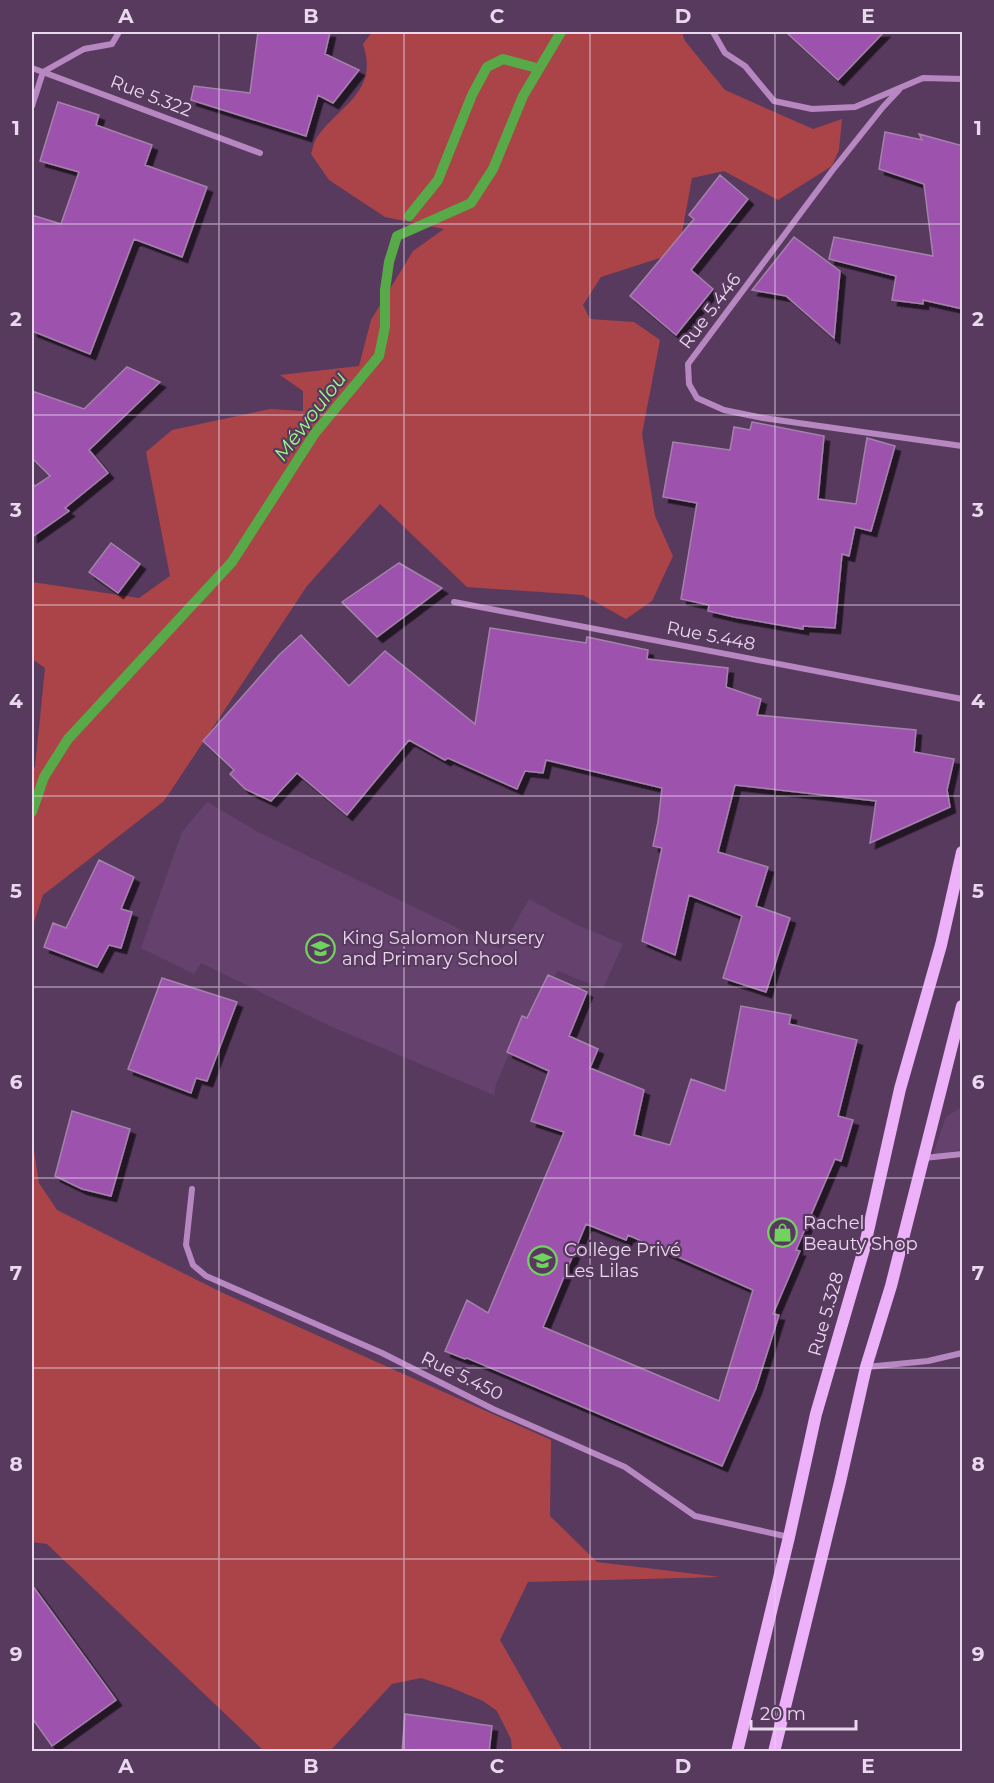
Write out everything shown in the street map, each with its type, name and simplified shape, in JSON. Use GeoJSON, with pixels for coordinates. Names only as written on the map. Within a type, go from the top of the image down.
{"type":"FeatureCollection","features":[{"type":"Feature","properties":{"kind":"main road","name":"Rue 5.328"},"geometry":{"type":"LineString","coordinates":[[737,1752],[816,1414],[864,1249],[900,1089],[941,945],[963,852]]}},
{"type":"Feature","properties":{"kind":"main road"},"geometry":{"type":"LineString","coordinates":[[774,1752],[866,1367],[891,1286],[963,1006]]}},
{"type":"Feature","properties":{"kind":"street"},"geometry":{"type":"LineString","coordinates":[[32,106],[43,72],[84,49],[112,44],[119,32]]}},
{"type":"Feature","properties":{"kind":"street"},"geometry":{"type":"LineString","coordinates":[[713,32],[724,53],[745,66],[774,101],[812,109],[855,107],[923,78],[963,79]]}},
{"type":"Feature","properties":{"kind":"street","name":"Rue 5.322"},"geometry":{"type":"LineString","coordinates":[[32,68],[260,153]]}},
{"type":"Feature","properties":{"kind":"street","name":"Rue 5.446"},"geometry":{"type":"LineString","coordinates":[[899,90],[832,171],[688,364],[689,384],[698,398],[724,410],[763,418],[963,446]]}},
{"type":"Feature","properties":{"kind":"street","name":"Rue 5.448"},"geometry":{"type":"LineString","coordinates":[[454,602],[963,699]]}},
{"type":"Feature","properties":{"kind":"street"},"geometry":{"type":"LineString","coordinates":[[923,1158],[963,1154]]}},
{"type":"Feature","properties":{"kind":"street","name":"Rue 5.450"},"geometry":{"type":"LineString","coordinates":[[192,1189],[186,1245],[193,1265],[206,1276],[382,1353],[493,1409],[625,1467],[695,1516],[789,1537]]}},
{"type":"Feature","properties":{"kind":"street"},"geometry":{"type":"LineString","coordinates":[[866,1367],[928,1361],[963,1353]]}},
{"type":"Feature","properties":{"kind":"shaded area"},"geometry":{"type":"Polygon","coordinates":[[[372,32],[682,32],[685,41],[725,90],[813,129],[842,119],[839,150],[832,166],[778,200],[724,171],[692,178],[681,238],[663,257],[601,277],[583,305],[590,319],[634,322],[660,340],[642,434],[655,516],[673,556],[652,601],[626,619],[583,595],[467,587],[380,504],[307,586],[164,801],[43,895],[33,925],[32,939],[32,768],[35,767],[45,668],[32,659],[32,582],[139,598],[170,576],[146,452],[172,430],[270,409],[303,411],[303,391],[280,375],[359,366],[371,320],[413,251],[444,229],[385,217],[329,180],[311,154],[317,137],[362,86],[367,60],[363,44],[372,32]]]}},
{"type":"Feature","properties":{"kind":"shaded area","name":"King Salomon Nursery and Primary School"},"geometry":{"type":"Polygon","coordinates":[[[207,802],[260,833],[501,949],[529,899],[577,925],[623,944],[603,989],[558,971],[523,1022],[496,1084],[494,1095],[330,1026],[201,963],[194,974],[141,948],[182,832],[207,802]]]}},
{"type":"Feature","properties":{"kind":"shaded area"},"geometry":{"type":"Polygon","coordinates":[[[962,1107],[962,1149],[932,1157],[946,1117],[962,1107]]]}},
{"type":"Feature","properties":{"kind":"shaded area"},"geometry":{"type":"Polygon","coordinates":[[[32,1145],[39,1183],[57,1210],[223,1293],[551,1440],[550,1516],[597,1562],[720,1577],[528,1582],[500,1640],[563,1751],[512,1751],[511,1739],[497,1711],[483,1701],[421,1678],[392,1684],[330,1751],[264,1751],[47,1544],[32,1542],[32,1145]]]}},
{"type":"Feature","properties":{"kind":"building"},"geometry":{"type":"Polygon","coordinates":[[[258,32],[330,32],[325,54],[359,70],[333,103],[318,95],[306,136],[191,100],[194,86],[250,93],[258,32]]]}},
{"type":"Feature","properties":{"kind":"building"},"geometry":{"type":"Polygon","coordinates":[[[786,32],[884,32],[838,80],[786,32]]]}},
{"type":"Feature","properties":{"kind":"building"},"geometry":{"type":"Polygon","coordinates":[[[58,102],[99,115],[96,125],[152,145],[145,165],[207,187],[182,257],[134,239],[90,354],[32,331],[32,215],[61,224],[79,172],[40,161],[58,102]]]}},
{"type":"Feature","properties":{"kind":"building"},"geometry":{"type":"Polygon","coordinates":[[[885,132],[922,140],[919,134],[963,146],[963,309],[923,300],[923,304],[892,300],[896,276],[829,259],[834,237],[933,256],[924,184],[879,169],[885,132]]]}},
{"type":"Feature","properties":{"kind":"building"},"geometry":{"type":"Polygon","coordinates":[[[720,175],[748,199],[691,270],[713,289],[676,335],[630,296],[694,219],[689,215],[720,175]]]}},
{"type":"Feature","properties":{"kind":"building"},"geometry":{"type":"Polygon","coordinates":[[[794,237],[840,271],[834,338],[786,296],[752,290],[794,237]]]}},
{"type":"Feature","properties":{"kind":"building"},"geometry":{"type":"Polygon","coordinates":[[[127,367],[160,382],[89,450],[108,473],[65,508],[69,511],[32,537],[32,483],[35,486],[50,476],[32,458],[32,391],[84,409],[127,367]]]}},
{"type":"Feature","properties":{"kind":"building"},"geometry":{"type":"Polygon","coordinates":[[[752,422],[824,436],[818,499],[856,504],[867,438],[895,446],[871,531],[855,527],[849,556],[842,554],[835,628],[803,626],[803,629],[734,617],[708,611],[709,605],[681,599],[697,503],[663,497],[673,442],[730,450],[734,427],[750,430],[752,422]]]}},
{"type":"Feature","properties":{"kind":"building"},"geometry":{"type":"Polygon","coordinates":[[[111,543],[140,564],[118,593],[89,572],[111,543]]]}},
{"type":"Feature","properties":{"kind":"building"},"geometry":{"type":"Polygon","coordinates":[[[399,563],[442,588],[377,637],[342,602],[399,563]]]}},
{"type":"Feature","properties":{"kind":"building"},"geometry":{"type":"Polygon","coordinates":[[[490,628],[586,643],[587,637],[648,650],[647,659],[728,668],[726,687],[761,699],[757,715],[916,730],[914,752],[954,759],[947,790],[950,807],[870,843],[876,801],[735,785],[718,852],[768,867],[756,906],[790,918],[766,992],[723,978],[742,916],[689,895],[675,955],[642,941],[662,848],[653,846],[662,788],[546,760],[543,773],[525,771],[517,789],[448,758],[445,760],[409,740],[347,815],[297,773],[271,801],[245,789],[230,774],[234,770],[203,741],[279,655],[301,635],[349,686],[385,651],[475,724],[490,628]]]}},
{"type":"Feature","properties":{"kind":"building"},"geometry":{"type":"Polygon","coordinates":[[[99,860],[134,877],[121,909],[132,912],[121,948],[109,945],[97,967],[44,947],[53,923],[66,928],[99,860]]]}},
{"type":"Feature","properties":{"kind":"building"},"geometry":{"type":"Polygon","coordinates":[[[548,975],[587,992],[569,1036],[598,1049],[590,1068],[644,1090],[634,1135],[670,1145],[691,1079],[725,1091],[741,1006],[791,1015],[789,1024],[857,1040],[838,1116],[853,1120],[841,1161],[835,1159],[796,1250],[800,1251],[773,1314],[779,1315],[756,1388],[722,1466],[467,1358],[445,1351],[467,1300],[488,1313],[564,1132],[531,1121],[549,1071],[507,1052],[522,1016],[527,1018],[548,975]],[[586,1224],[543,1327],[719,1401],[753,1290],[628,1235],[626,1240],[586,1224]]]}},
{"type":"Feature","properties":{"kind":"building"},"geometry":{"type":"Polygon","coordinates":[[[162,978],[237,1002],[207,1081],[196,1078],[191,1093],[128,1069],[162,978]]]}},
{"type":"Feature","properties":{"kind":"building"},"geometry":{"type":"Polygon","coordinates":[[[72,1111],[130,1129],[111,1196],[82,1189],[55,1176],[72,1111]]]}},
{"type":"Feature","properties":{"kind":"building"},"geometry":{"type":"Polygon","coordinates":[[[32,1585],[116,1700],[52,1746],[32,1718],[32,1585]]]}},
{"type":"Feature","properties":{"kind":"building"},"geometry":{"type":"Polygon","coordinates":[[[405,1714],[492,1726],[489,1752],[402,1752],[405,1714]]]}},
{"type":"Feature","properties":{"kind":"waterway","name":"Méwoulou"},"geometry":{"type":"LineString","coordinates":[[32,812],[44,777],[68,739],[232,562],[315,433],[379,356],[385,327],[385,290],[389,262],[397,236],[471,203],[493,169],[523,96],[561,32]]}},
{"type":"Feature","properties":{"kind":"waterway"},"geometry":{"type":"LineString","coordinates":[[409,216],[438,180],[472,95],[487,67],[503,59],[533,67]]}},
{"type":"Feature","properties":{"kind":"place","name":"King Salomon Nursery and Primary School"},"geometry":{"type":"Point","coordinates":[321,948]}},
{"type":"Feature","properties":{"kind":"place","name":"Rachel Beauty Shop"},"geometry":{"type":"Point","coordinates":[782,1233]}},
{"type":"Feature","properties":{"kind":"place","name":"Collège Privé Les Lilas"},"geometry":{"type":"Point","coordinates":[543,1260]}}]}
